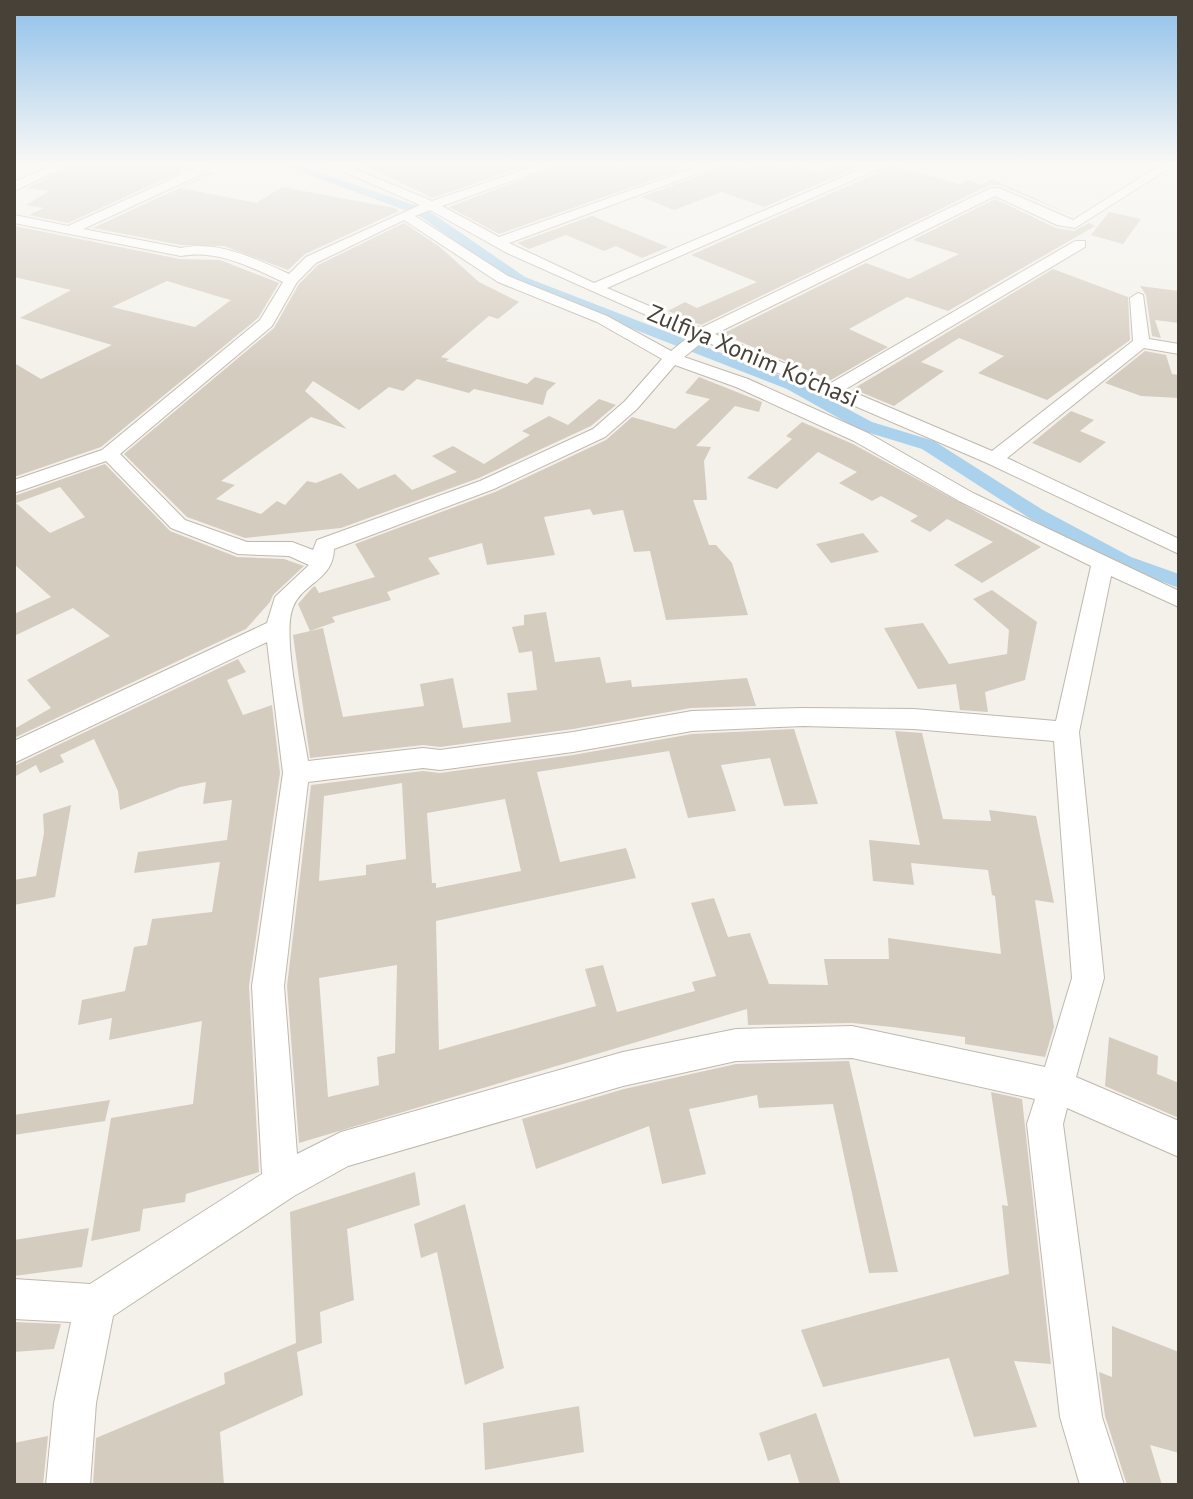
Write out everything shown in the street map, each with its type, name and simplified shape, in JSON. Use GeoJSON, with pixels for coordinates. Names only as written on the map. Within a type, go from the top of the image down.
{"type":"FeatureCollection","features":[{"type":"Feature","properties":{"kind":"street"},"geometry":{"type":"LineString","coordinates":[[79,232],[181,252],[193,248],[244,259],[291,280]]}},
{"type":"Feature","properties":{"kind":"street"},"geometry":{"type":"LineString","coordinates":[[14,487],[109,454],[266,323],[291,280],[311,260],[368,232]]}},
{"type":"Feature","properties":{"kind":"street"},"geometry":{"type":"LineString","coordinates":[[445,232],[503,279],[602,319],[675,356],[861,437],[966,497],[1179,600]]}},
{"type":"Feature","properties":{"kind":"street","name":"Zulfiya Xonim Ko'chasi"},"geometry":{"type":"LineString","coordinates":[[474,232],[700,336],[994,459],[1179,547]]}},
{"type":"Feature","properties":{"kind":"street"},"geometry":{"type":"LineString","coordinates":[[499,242],[527,232]]}},
{"type":"Feature","properties":{"kind":"street"},"geometry":{"type":"LineString","coordinates":[[594,288],[725,232]]}},
{"type":"Feature","properties":{"kind":"street"},"geometry":{"type":"LineString","coordinates":[[281,1183],[268,986],[296,773],[277,628],[283,602],[323,563],[324,545],[487,485],[599,433],[631,405],[675,356],[700,336],[912,232]]}},
{"type":"Feature","properties":{"kind":"street"},"geometry":{"type":"LineString","coordinates":[[832,390],[1080,244]]}},
{"type":"Feature","properties":{"kind":"street"},"geometry":{"type":"LineString","coordinates":[[1138,298],[1141,343]]}},
{"type":"Feature","properties":{"kind":"street"},"geometry":{"type":"LineString","coordinates":[[994,459],[1141,343],[1179,349]]}},
{"type":"Feature","properties":{"kind":"street"},"geometry":{"type":"LineString","coordinates":[[109,454],[178,524],[245,549],[292,549],[323,563]]}},
{"type":"Feature","properties":{"kind":"street"},"geometry":{"type":"LineString","coordinates":[[1102,565],[1066,732],[1088,978],[1045,1124],[1081,1417],[1102,1485]]}},
{"type":"Feature","properties":{"kind":"street"},"geometry":{"type":"LineString","coordinates":[[14,753],[277,628]]}},
{"type":"Feature","properties":{"kind":"street"},"geometry":{"type":"LineString","coordinates":[[296,773],[423,758],[440,760],[573,742],[692,721],[803,717],[914,719],[1066,732]]}},
{"type":"Feature","properties":{"kind":"street"},"geometry":{"type":"LineString","coordinates":[[14,1299],[95,1304],[281,1183],[341,1150],[623,1069],[736,1045],[852,1042],[1058,1087],[1179,1139]]}},
{"type":"Feature","properties":{"kind":"street"},"geometry":{"type":"LineString","coordinates":[[68,1485],[75,1403],[95,1304]]}},
{"type":"Feature","properties":{"kind":"building"},"geometry":{"type":"Polygon","coordinates":[[[14,232],[44,232],[180,259],[220,260],[279,283],[258,318],[101,447],[14,477],[14,363],[41,379],[112,345],[20,318],[71,290],[14,277],[14,232]],[[167,281],[112,307],[195,327],[231,300],[167,281]]]}},
{"type":"Feature","properties":{"kind":"building"},"geometry":{"type":"Polygon","coordinates":[[[113,232],[353,232],[305,254],[288,270],[224,246],[181,245],[113,232]]]}},
{"type":"Feature","properties":{"kind":"building"},"geometry":{"type":"Polygon","coordinates":[[[386,232],[417,232],[440,247],[479,282],[519,302],[498,319],[489,316],[441,357],[527,384],[535,377],[556,383],[547,391],[543,405],[474,389],[469,393],[417,379],[403,391],[389,387],[359,410],[313,381],[305,391],[347,429],[311,417],[221,481],[235,485],[216,499],[261,514],[277,501],[285,505],[307,481],[316,483],[341,473],[358,489],[395,474],[412,490],[457,472],[432,456],[453,446],[484,464],[530,435],[522,431],[549,416],[568,425],[599,399],[616,405],[591,426],[479,478],[341,528],[245,538],[187,517],[124,454],[274,328],[299,284],[318,265],[386,232]]]}},
{"type":"Feature","properties":{"kind":"building"},"geometry":{"type":"Polygon","coordinates":[[[548,232],[631,232],[668,247],[642,258],[616,246],[604,251],[566,235],[529,249],[517,243],[548,232]]]}},
{"type":"Feature","properties":{"kind":"building"},"geometry":{"type":"Polygon","coordinates":[[[743,232],[893,232],[701,325],[668,311],[685,302],[697,308],[757,282],[691,255],[743,232]]]}},
{"type":"Feature","properties":{"kind":"building"},"geometry":{"type":"Polygon","coordinates":[[[929,232],[1085,232],[948,311],[907,297],[849,329],[888,347],[831,380],[722,334],[866,263],[909,279],[959,254],[913,240],[929,232]]]}},
{"type":"Feature","properties":{"kind":"building"},"geometry":{"type":"Polygon","coordinates":[[[1093,232],[1132,232],[1123,244],[1091,235],[1093,232]]]}},
{"type":"Feature","properties":{"kind":"building"},"geometry":{"type":"Polygon","coordinates":[[[1053,269],[1128,297],[1130,340],[1047,400],[978,373],[1004,356],[959,338],[921,362],[944,371],[894,406],[853,389],[1053,269]]]}},
{"type":"Feature","properties":{"kind":"building"},"geometry":{"type":"Polygon","coordinates":[[[1140,286],[1179,291],[1179,323],[1155,320],[1161,338],[1152,336],[1146,295],[1140,286]]]}},
{"type":"Feature","properties":{"kind":"building"},"geometry":{"type":"Polygon","coordinates":[[[1145,351],[1166,355],[1172,374],[1179,375],[1179,398],[1141,396],[1105,383],[1145,351]]]}},
{"type":"Feature","properties":{"kind":"building"},"geometry":{"type":"Polygon","coordinates":[[[699,377],[762,402],[759,412],[735,406],[696,446],[711,447],[704,461],[707,500],[693,500],[709,545],[716,545],[732,563],[748,615],[666,620],[650,551],[634,552],[623,510],[593,515],[590,509],[544,517],[555,555],[487,565],[482,543],[428,558],[440,574],[387,592],[391,600],[332,617],[335,622],[310,631],[298,604],[312,588],[315,586],[319,593],[375,577],[355,544],[495,492],[606,440],[632,417],[675,429],[710,399],[685,393],[699,377]]]}},
{"type":"Feature","properties":{"kind":"building"},"geometry":{"type":"Polygon","coordinates":[[[1071,411],[1094,420],[1080,431],[1106,442],[1080,463],[1032,443],[1071,411]]]}},
{"type":"Feature","properties":{"kind":"building"},"geometry":{"type":"Polygon","coordinates":[[[802,422],[853,444],[1041,547],[982,583],[954,565],[993,542],[947,519],[930,532],[910,521],[918,516],[881,496],[872,501],[839,483],[857,472],[818,452],[777,489],[747,478],[792,439],[786,436],[802,422]]]}},
{"type":"Feature","properties":{"kind":"building"},"geometry":{"type":"Polygon","coordinates":[[[105,464],[170,531],[237,557],[284,559],[304,566],[273,595],[246,629],[14,738],[14,729],[51,708],[27,680],[110,636],[73,608],[14,636],[14,614],[51,597],[14,564],[14,496],[105,464]],[[60,487],[16,503],[50,533],[85,517],[60,487]]]}},
{"type":"Feature","properties":{"kind":"building"},"geometry":{"type":"Polygon","coordinates":[[[863,533],[879,552],[831,563],[816,544],[863,533]]]}},
{"type":"Feature","properties":{"kind":"building"},"geometry":{"type":"Polygon","coordinates":[[[992,590],[1037,622],[1025,680],[985,692],[988,712],[960,710],[956,684],[918,689],[884,628],[923,623],[949,664],[1007,654],[1009,630],[973,599],[992,590]]]}},
{"type":"Feature","properties":{"kind":"building"},"geometry":{"type":"Polygon","coordinates":[[[546,612],[555,662],[600,657],[606,683],[631,680],[632,687],[747,678],[756,706],[691,708],[573,729],[440,747],[423,745],[310,758],[293,635],[323,628],[343,717],[424,706],[420,684],[453,678],[463,728],[511,722],[507,693],[537,690],[532,651],[519,653],[512,627],[524,625],[524,615],[546,612]]]}},
{"type":"Feature","properties":{"kind":"building"},"geometry":{"type":"Polygon","coordinates":[[[238,659],[246,672],[227,680],[243,715],[272,705],[280,773],[249,986],[259,1172],[186,1194],[185,1202],[143,1209],[140,1231],[91,1241],[111,1118],[193,1104],[202,1021],[109,1040],[112,1018],[78,1025],[82,1000],[125,991],[134,947],[147,945],[152,919],[212,912],[220,862],[134,873],[138,852],[227,840],[232,800],[203,804],[206,782],[180,787],[120,810],[118,791],[94,739],[60,755],[64,762],[40,773],[36,765],[14,777],[14,766],[238,659]]]}},
{"type":"Feature","properties":{"kind":"building"},"geometry":{"type":"Polygon","coordinates":[[[794,729],[818,804],[784,806],[770,758],[721,765],[736,811],[688,818],[669,751],[537,772],[560,862],[626,848],[636,878],[436,921],[439,1050],[596,1006],[585,969],[603,965],[617,1012],[695,991],[692,982],[716,976],[691,903],[714,898],[728,937],[750,933],[769,984],[828,985],[824,959],[889,959],[888,938],[1001,954],[995,896],[992,895],[988,870],[911,863],[914,885],[873,881],[869,840],[920,845],[895,731],[922,733],[943,819],[991,821],[989,810],[1036,816],[1054,903],[1035,900],[1054,1027],[1045,1057],[965,1044],[965,1037],[892,1027],[852,1023],[748,1025],[747,1009],[299,1143],[287,986],[311,785],[423,771],[440,773],[573,755],[692,734],[794,729]],[[402,783],[324,796],[319,881],[366,875],[366,865],[406,859],[402,783]],[[505,799],[427,813],[432,883],[436,883],[436,888],[521,871],[505,799]],[[397,965],[319,978],[328,1097],[379,1085],[377,1057],[395,1053],[397,965]]]}},
{"type":"Feature","properties":{"kind":"building"},"geometry":{"type":"Polygon","coordinates":[[[71,805],[55,897],[14,905],[14,880],[36,876],[44,833],[43,814],[71,805]]]}},
{"type":"Feature","properties":{"kind":"building"},"geometry":{"type":"Polygon","coordinates":[[[1109,1037],[1158,1056],[1157,1074],[1179,1083],[1179,1118],[1105,1086],[1109,1037]]]}},
{"type":"Feature","properties":{"kind":"building"},"geometry":{"type":"Polygon","coordinates":[[[849,1061],[898,1272],[869,1273],[833,1104],[759,1108],[757,1095],[689,1109],[706,1174],[662,1184],[649,1126],[536,1169],[522,1119],[624,1089],[736,1064],[849,1061]]]}},
{"type":"Feature","properties":{"kind":"building"},"geometry":{"type":"Polygon","coordinates":[[[991,1092],[1022,1099],[1051,1364],[1014,1361],[1037,1427],[974,1437],[949,1358],[823,1387],[801,1330],[1009,1274],[1002,1205],[1008,1206],[991,1092]]]}},
{"type":"Feature","properties":{"kind":"building"},"geometry":{"type":"Polygon","coordinates":[[[110,1100],[105,1121],[14,1135],[14,1115],[110,1100]]]}},
{"type":"Feature","properties":{"kind":"building"},"geometry":{"type":"Polygon","coordinates":[[[415,1172],[420,1205],[347,1229],[354,1300],[320,1312],[322,1343],[297,1352],[303,1395],[220,1432],[224,1485],[93,1485],[96,1438],[225,1384],[224,1373],[296,1343],[290,1212],[415,1172]]]}},
{"type":"Feature","properties":{"kind":"building"},"geometry":{"type":"Polygon","coordinates":[[[465,1204],[504,1368],[465,1385],[437,1252],[421,1258],[414,1224],[465,1204]]]}},
{"type":"Feature","properties":{"kind":"building"},"geometry":{"type":"Polygon","coordinates":[[[89,1228],[82,1267],[14,1276],[14,1240],[89,1228]]]}},
{"type":"Feature","properties":{"kind":"building"},"geometry":{"type":"Polygon","coordinates":[[[14,1322],[61,1324],[54,1349],[14,1352],[14,1322]]]}},
{"type":"Feature","properties":{"kind":"building"},"geometry":{"type":"Polygon","coordinates":[[[1112,1326],[1179,1352],[1179,1453],[1150,1445],[1162,1485],[1127,1485],[1105,1416],[1099,1372],[1112,1377],[1112,1326]]]}},
{"type":"Feature","properties":{"kind":"building"},"geometry":{"type":"Polygon","coordinates":[[[579,1406],[584,1452],[485,1470],[483,1423],[579,1406]]]}},
{"type":"Feature","properties":{"kind":"building"},"geometry":{"type":"Polygon","coordinates":[[[816,1413],[841,1485],[800,1485],[790,1454],[768,1461],[759,1433],[816,1413]]]}},
{"type":"Feature","properties":{"kind":"building"},"geometry":{"type":"Polygon","coordinates":[[[48,1436],[43,1485],[14,1485],[14,1443],[48,1436]]]}},
{"type":"Feature","properties":{"kind":"waterway"},"geometry":{"type":"LineString","coordinates":[[451,232],[520,280],[793,386],[866,426],[928,445],[1036,514],[1124,561],[1179,581]]}}]}
